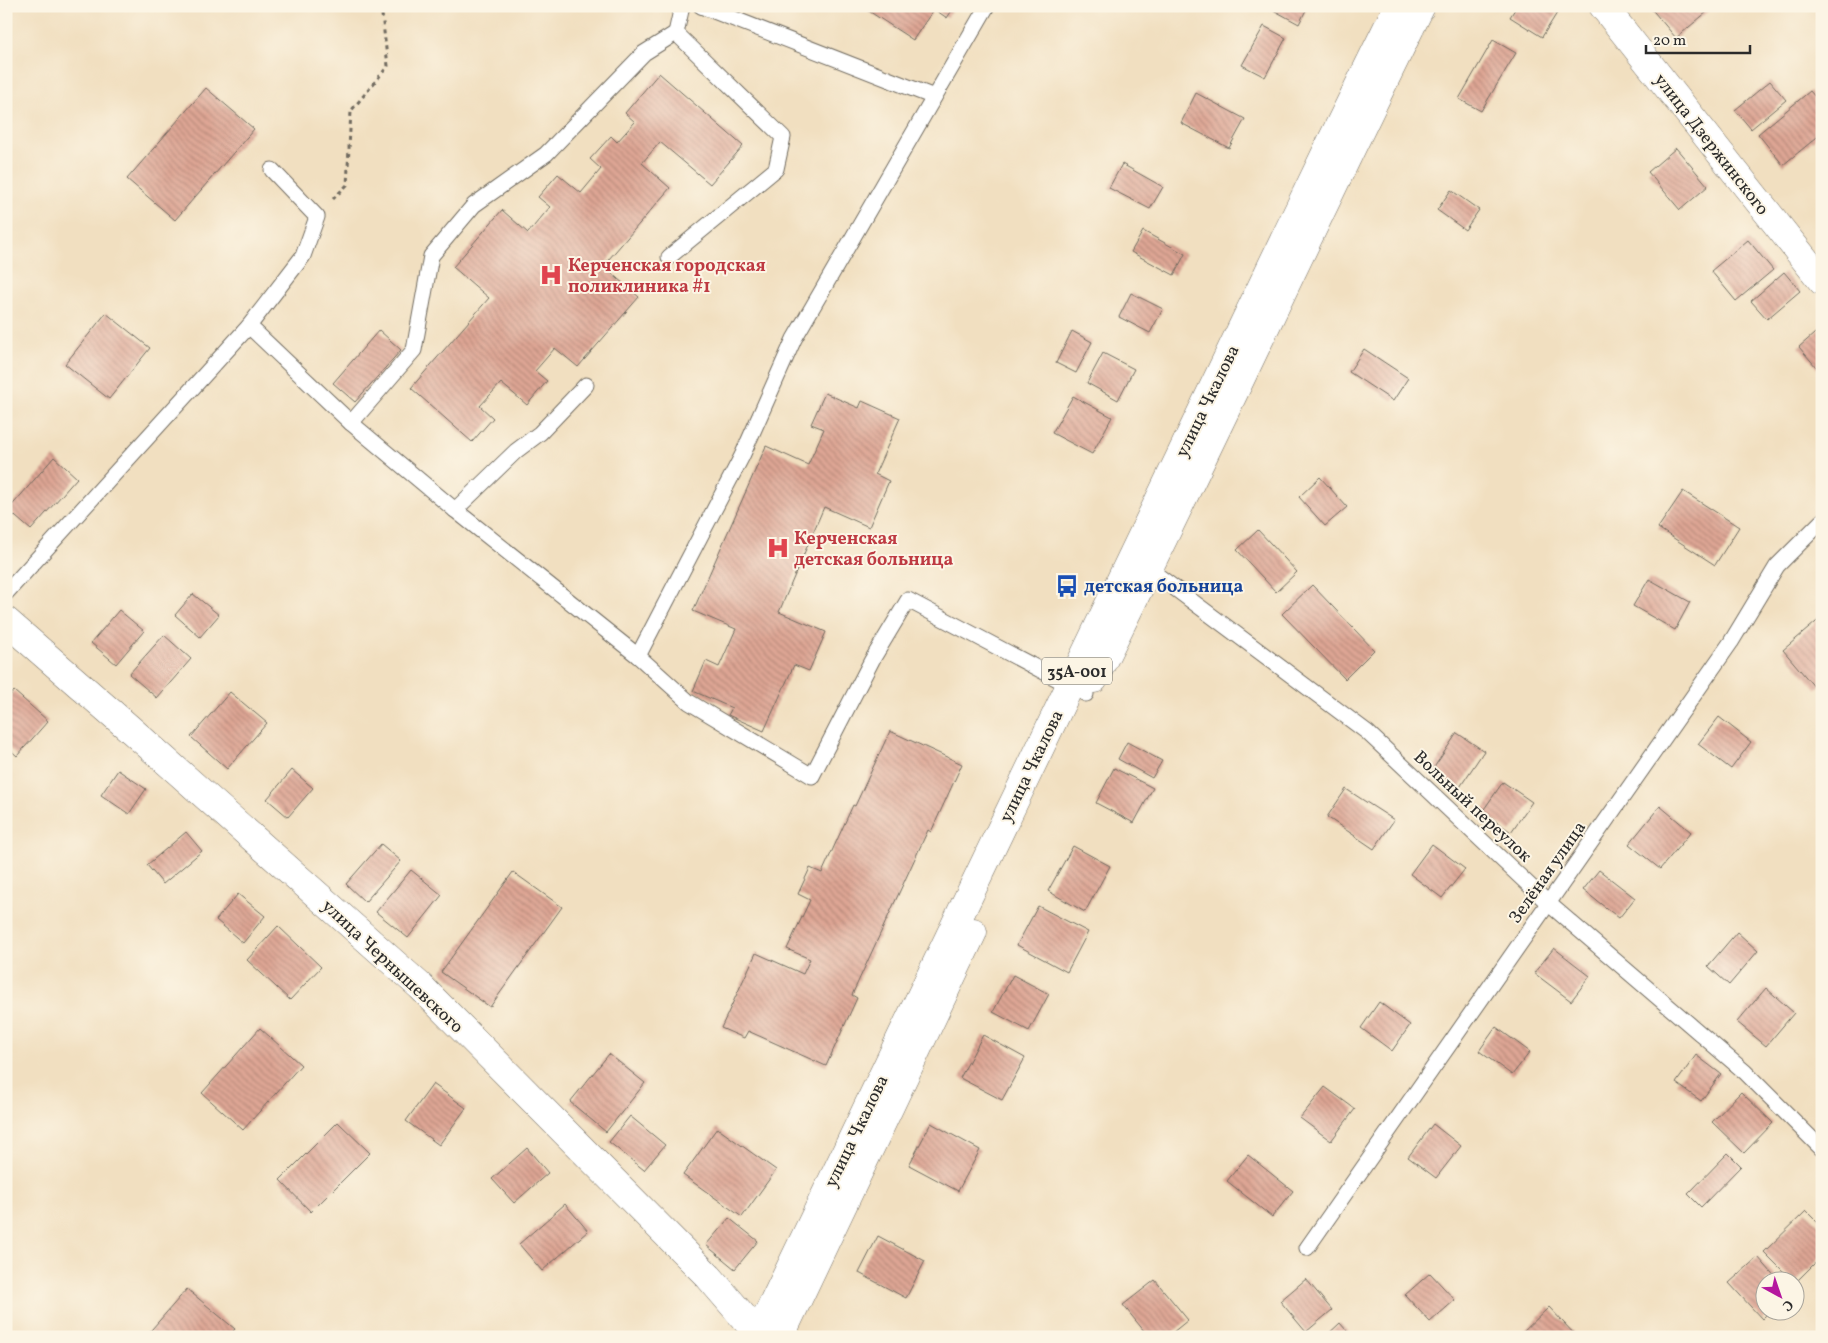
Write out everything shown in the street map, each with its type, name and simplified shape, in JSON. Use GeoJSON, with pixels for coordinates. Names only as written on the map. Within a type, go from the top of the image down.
{"type":"FeatureCollection","features":[{"type":"Feature","properties":{"kind":"main road","name":"улица Чкалова"},"geometry":{"type":"LineString","coordinates":[[1140,565],[1333,138],[1398,6]]}},
{"type":"Feature","properties":{"kind":"main road","name":"улица Чкалова"},"geometry":{"type":"LineString","coordinates":[[764,1336],[1078,690],[1422,6]]}},
{"type":"Feature","properties":{"kind":"main road","name":"улица Дзержинского"},"geometry":{"type":"LineString","coordinates":[[1603,6],[1822,281]]}},
{"type":"Feature","properties":{"kind":"main road","name":"улица Чернышевского"},"geometry":{"type":"LineString","coordinates":[[6,621],[421,988],[708,1277],[764,1336]]}},
{"type":"Feature","properties":{"kind":"lane"},"geometry":{"type":"LineString","coordinates":[[351,423],[414,350],[431,256],[474,205],[546,154],[644,54],[676,33],[682,6]]}},
{"type":"Feature","properties":{"kind":"lane"},"geometry":{"type":"LineString","coordinates":[[700,6],[934,97]]}},
{"type":"Feature","properties":{"kind":"lane"},"geometry":{"type":"LineString","coordinates":[[638,656],[742,456],[794,339],[987,6]]}},
{"type":"Feature","properties":{"kind":"lane"},"geometry":{"type":"LineString","coordinates":[[669,257],[776,169],[783,137],[676,33]]}},
{"type":"Feature","properties":{"kind":"lane"},"geometry":{"type":"LineString","coordinates":[[6,593],[249,326],[303,256],[316,217],[272,170]]}},
{"type":"Feature","properties":{"kind":"lane"},"geometry":{"type":"LineString","coordinates":[[249,326],[351,423],[455,510],[638,656],[689,702],[812,776],[872,660],[908,600],[1078,690]]}},
{"type":"Feature","properties":{"kind":"lane"},"geometry":{"type":"LineString","coordinates":[[455,510],[516,451],[540,433],[586,385]]}},
{"type":"Feature","properties":{"kind":"lane","name":"Зелёная улица"},"geometry":{"type":"LineString","coordinates":[[1307,1248],[1731,642],[1777,566],[1822,521]]}},
{"type":"Feature","properties":{"kind":"lane","name":"Вольный переулок"},"geometry":{"type":"LineString","coordinates":[[1140,565],[1367,732],[1548,904],[1745,1072],[1822,1149]]}},
{"type":"Feature","properties":{"kind":"path"},"geometry":{"type":"LineString","coordinates":[[347,185],[351,112],[388,66],[381,6]]}},
{"type":"Feature","properties":{"kind":"building"},"geometry":{"type":"Polygon","coordinates":[[[861,6],[955,6],[947,18],[934,9],[913,40],[861,6]]]}},
{"type":"Feature","properties":{"kind":"building"},"geometry":{"type":"Polygon","coordinates":[[[1266,6],[1308,6],[1299,24],[1266,6]]]}},
{"type":"Feature","properties":{"kind":"building"},"geometry":{"type":"Polygon","coordinates":[[[1517,6],[1546,6],[1557,13],[1542,37],[1510,17],[1517,6]]]}},
{"type":"Feature","properties":{"kind":"building"},"geometry":{"type":"Polygon","coordinates":[[[1649,6],[1714,6],[1676,38],[1649,6]]]}},
{"type":"Feature","properties":{"kind":"building"},"geometry":{"type":"Polygon","coordinates":[[[1264,26],[1286,38],[1265,77],[1242,65],[1264,26]]]}},
{"type":"Feature","properties":{"kind":"building"},"geometry":{"type":"Polygon","coordinates":[[[1493,40],[1516,53],[1481,111],[1459,99],[1493,40]]]}},
{"type":"Feature","properties":{"kind":"building"},"geometry":{"type":"Polygon","coordinates":[[[659,73],[743,146],[710,184],[660,142],[642,163],[670,188],[603,266],[639,297],[578,367],[555,348],[535,371],[547,381],[527,405],[501,383],[480,406],[493,418],[472,442],[411,388],[489,298],[453,267],[502,210],[528,233],[550,207],[538,197],[558,174],[581,193],[601,169],[590,159],[611,136],[617,142],[635,122],[625,113],[659,73]]]}},
{"type":"Feature","properties":{"kind":"building"},"geometry":{"type":"Polygon","coordinates":[[[1770,81],[1786,100],[1751,129],[1735,110],[1770,81]]]}},
{"type":"Feature","properties":{"kind":"building"},"geometry":{"type":"Polygon","coordinates":[[[206,88],[254,129],[175,220],[127,179],[206,88]]]}},
{"type":"Feature","properties":{"kind":"building"},"geometry":{"type":"Polygon","coordinates":[[[1810,91],[1822,105],[1822,133],[1783,165],[1758,134],[1810,91]]]}},
{"type":"Feature","properties":{"kind":"building"},"geometry":{"type":"Polygon","coordinates":[[[1196,93],[1245,119],[1229,148],[1181,123],[1196,93]]]}},
{"type":"Feature","properties":{"kind":"building"},"geometry":{"type":"Polygon","coordinates":[[[1676,148],[1708,186],[1680,210],[1648,172],[1676,148]]]}},
{"type":"Feature","properties":{"kind":"building"},"geometry":{"type":"Polygon","coordinates":[[[1122,164],[1163,187],[1150,209],[1109,188],[1122,164]]]}},
{"type":"Feature","properties":{"kind":"building"},"geometry":{"type":"Polygon","coordinates":[[[1451,190],[1479,210],[1465,230],[1437,210],[1451,190]]]}},
{"type":"Feature","properties":{"kind":"building"},"geometry":{"type":"Polygon","coordinates":[[[1143,231],[1185,254],[1174,275],[1131,252],[1143,231]]]}},
{"type":"Feature","properties":{"kind":"building"},"geometry":{"type":"Polygon","coordinates":[[[1748,240],[1773,270],[1736,301],[1711,271],[1748,240]]]}},
{"type":"Feature","properties":{"kind":"building"},"geometry":{"type":"Polygon","coordinates":[[[1784,272],[1800,291],[1767,319],[1751,301],[1784,272]]]}},
{"type":"Feature","properties":{"kind":"building"},"geometry":{"type":"Polygon","coordinates":[[[1131,293],[1163,309],[1150,333],[1119,317],[1131,293]]]}},
{"type":"Feature","properties":{"kind":"building"},"geometry":{"type":"Polygon","coordinates":[[[106,313],[150,348],[109,399],[65,364],[106,313]]]}},
{"type":"Feature","properties":{"kind":"building"},"geometry":{"type":"Polygon","coordinates":[[[1822,327],[1822,374],[1799,347],[1822,327]]]}},
{"type":"Feature","properties":{"kind":"building"},"geometry":{"type":"Polygon","coordinates":[[[379,330],[401,350],[355,402],[333,383],[379,330]]]}},
{"type":"Feature","properties":{"kind":"building"},"geometry":{"type":"Polygon","coordinates":[[[1072,331],[1092,342],[1076,373],[1056,363],[1072,331]]]}},
{"type":"Feature","properties":{"kind":"building"},"geometry":{"type":"Polygon","coordinates":[[[1364,349],[1408,378],[1393,401],[1349,372],[1364,349]]]}},
{"type":"Feature","properties":{"kind":"building"},"geometry":{"type":"Polygon","coordinates":[[[1103,353],[1134,369],[1118,400],[1087,383],[1103,353]]]}},
{"type":"Feature","properties":{"kind":"building"},"geometry":{"type":"Polygon","coordinates":[[[825,393],[859,408],[862,401],[900,418],[875,474],[889,481],[869,527],[824,507],[779,612],[826,632],[809,671],[794,665],[764,731],[728,715],[732,708],[693,691],[706,661],[719,667],[736,629],[693,611],[766,446],[808,465],[824,429],[811,424],[825,393]]]}},
{"type":"Feature","properties":{"kind":"building"},"geometry":{"type":"Polygon","coordinates":[[[1073,396],[1112,417],[1092,454],[1052,433],[1073,396]]]}},
{"type":"Feature","properties":{"kind":"building"},"geometry":{"type":"Polygon","coordinates":[[[54,457],[77,478],[31,530],[8,510],[54,457]]]}},
{"type":"Feature","properties":{"kind":"building"},"geometry":{"type":"Polygon","coordinates":[[[1320,477],[1347,507],[1325,526],[1299,497],[1320,477]]]}},
{"type":"Feature","properties":{"kind":"building"},"geometry":{"type":"Polygon","coordinates":[[[1683,491],[1739,527],[1715,565],[1658,528],[1683,491]]]}},
{"type":"Feature","properties":{"kind":"building"},"geometry":{"type":"Polygon","coordinates":[[[1258,530],[1297,572],[1276,592],[1237,550],[1258,530]]]}},
{"type":"Feature","properties":{"kind":"building"},"geometry":{"type":"Polygon","coordinates":[[[1649,579],[1690,602],[1675,630],[1633,606],[1649,579]]]}},
{"type":"Feature","properties":{"kind":"building"},"geometry":{"type":"Polygon","coordinates":[[[1312,585],[1374,650],[1345,679],[1282,614],[1312,585]]]}},
{"type":"Feature","properties":{"kind":"building"},"geometry":{"type":"Polygon","coordinates":[[[193,594],[219,615],[200,637],[175,615],[193,594]]]}},
{"type":"Feature","properties":{"kind":"building"},"geometry":{"type":"Polygon","coordinates":[[[119,610],[144,631],[116,664],[91,643],[119,610]]]}},
{"type":"Feature","properties":{"kind":"building"},"geometry":{"type":"Polygon","coordinates":[[[1822,617],[1822,684],[1816,689],[1783,650],[1822,617]]]}},
{"type":"Feature","properties":{"kind":"building"},"geometry":{"type":"Polygon","coordinates":[[[164,635],[191,659],[157,698],[129,674],[164,635]]]}},
{"type":"Feature","properties":{"kind":"building"},"geometry":{"type":"Polygon","coordinates":[[[14,691],[48,721],[17,756],[6,746],[6,700],[14,691]]]}},
{"type":"Feature","properties":{"kind":"building"},"geometry":{"type":"Polygon","coordinates":[[[230,692],[267,723],[227,769],[191,737],[230,692]]]}},
{"type":"Feature","properties":{"kind":"building"},"geometry":{"type":"Polygon","coordinates":[[[1719,717],[1751,742],[1731,769],[1698,744],[1719,717]]]}},
{"type":"Feature","properties":{"kind":"building"},"geometry":{"type":"Polygon","coordinates":[[[890,731],[962,764],[931,832],[928,830],[852,995],[857,998],[826,1066],[748,1031],[744,1038],[721,1028],[756,953],[803,974],[810,959],[787,949],[810,900],[798,894],[810,868],[822,873],[890,731]]]}},
{"type":"Feature","properties":{"kind":"building"},"geometry":{"type":"Polygon","coordinates":[[[1457,733],[1484,751],[1458,790],[1431,772],[1457,733]]]}},
{"type":"Feature","properties":{"kind":"building"},"geometry":{"type":"Polygon","coordinates":[[[1127,742],[1162,761],[1152,778],[1118,759],[1127,742]]]}},
{"type":"Feature","properties":{"kind":"building"},"geometry":{"type":"Polygon","coordinates":[[[1114,768],[1153,788],[1134,823],[1096,803],[1114,768]]]}},
{"type":"Feature","properties":{"kind":"building"},"geometry":{"type":"Polygon","coordinates":[[[118,770],[146,789],[129,814],[101,795],[118,770]]]}},
{"type":"Feature","properties":{"kind":"building"},"geometry":{"type":"Polygon","coordinates":[[[292,770],[313,788],[288,817],[267,799],[292,770]]]}},
{"type":"Feature","properties":{"kind":"building"},"geometry":{"type":"Polygon","coordinates":[[[1503,782],[1532,802],[1511,832],[1482,812],[1503,782]]]}},
{"type":"Feature","properties":{"kind":"building"},"geometry":{"type":"Polygon","coordinates":[[[1346,789],[1394,820],[1374,849],[1327,817],[1346,789]]]}},
{"type":"Feature","properties":{"kind":"building"},"geometry":{"type":"Polygon","coordinates":[[[1660,806],[1691,832],[1660,869],[1629,844],[1660,806]]]}},
{"type":"Feature","properties":{"kind":"building"},"geometry":{"type":"Polygon","coordinates":[[[186,832],[202,851],[163,884],[147,865],[186,832]]]}},
{"type":"Feature","properties":{"kind":"building"},"geometry":{"type":"Polygon","coordinates":[[[381,844],[401,861],[365,902],[346,884],[381,844]]]}},
{"type":"Feature","properties":{"kind":"building"},"geometry":{"type":"Polygon","coordinates":[[[1432,844],[1465,869],[1442,898],[1410,874],[1432,844]]]}},
{"type":"Feature","properties":{"kind":"building"},"geometry":{"type":"Polygon","coordinates":[[[1073,846],[1110,866],[1085,912],[1048,891],[1073,846]]]}},
{"type":"Feature","properties":{"kind":"building"},"geometry":{"type":"Polygon","coordinates":[[[411,870],[442,895],[408,938],[376,912],[411,870]]]}},
{"type":"Feature","properties":{"kind":"building"},"geometry":{"type":"Polygon","coordinates":[[[1599,870],[1635,898],[1619,918],[1583,890],[1599,870]]]}},
{"type":"Feature","properties":{"kind":"building"},"geometry":{"type":"Polygon","coordinates":[[[513,872],[562,907],[490,1007],[441,972],[513,872]]]}},
{"type":"Feature","properties":{"kind":"building"},"geometry":{"type":"Polygon","coordinates":[[[238,894],[265,916],[243,943],[216,920],[238,894]]]}},
{"type":"Feature","properties":{"kind":"building"},"geometry":{"type":"Polygon","coordinates":[[[1038,906],[1088,932],[1067,972],[1017,945],[1038,906]]]}},
{"type":"Feature","properties":{"kind":"building"},"geometry":{"type":"Polygon","coordinates":[[[278,926],[321,967],[290,1000],[247,960],[278,926]]]}},
{"type":"Feature","properties":{"kind":"building"},"geometry":{"type":"Polygon","coordinates":[[[1737,932],[1758,951],[1729,985],[1708,966],[1737,932]]]}},
{"type":"Feature","properties":{"kind":"building"},"geometry":{"type":"Polygon","coordinates":[[[1554,948],[1590,976],[1571,1001],[1534,973],[1554,948]]]}},
{"type":"Feature","properties":{"kind":"building"},"geometry":{"type":"Polygon","coordinates":[[[1013,975],[1049,994],[1029,1031],[993,1012],[1013,975]]]}},
{"type":"Feature","properties":{"kind":"building"},"geometry":{"type":"Polygon","coordinates":[[[1766,988],[1794,1013],[1766,1046],[1737,1022],[1766,988]]]}},
{"type":"Feature","properties":{"kind":"building"},"geometry":{"type":"Polygon","coordinates":[[[1379,1002],[1410,1025],[1392,1051],[1361,1028],[1379,1002]]]}},
{"type":"Feature","properties":{"kind":"building"},"geometry":{"type":"Polygon","coordinates":[[[1496,1027],[1530,1052],[1512,1075],[1479,1051],[1496,1027]]]}},
{"type":"Feature","properties":{"kind":"building"},"geometry":{"type":"Polygon","coordinates":[[[260,1028],[301,1065],[243,1130],[202,1093],[260,1028]]]}},
{"type":"Feature","properties":{"kind":"building"},"geometry":{"type":"Polygon","coordinates":[[[983,1035],[1025,1058],[1002,1100],[960,1078],[983,1035]]]}},
{"type":"Feature","properties":{"kind":"building"},"geometry":{"type":"Polygon","coordinates":[[[609,1054],[645,1083],[606,1132],[570,1102],[609,1054]]]}},
{"type":"Feature","properties":{"kind":"building"},"geometry":{"type":"Polygon","coordinates":[[[1696,1055],[1721,1074],[1701,1101],[1676,1083],[1696,1055]]]}},
{"type":"Feature","properties":{"kind":"building"},"geometry":{"type":"Polygon","coordinates":[[[433,1084],[466,1108],[439,1145],[406,1121],[433,1084]]]}},
{"type":"Feature","properties":{"kind":"building"},"geometry":{"type":"Polygon","coordinates":[[[1325,1087],[1355,1109],[1331,1141],[1300,1118],[1325,1087]]]}},
{"type":"Feature","properties":{"kind":"building"},"geometry":{"type":"Polygon","coordinates":[[[1741,1092],[1773,1123],[1744,1153],[1712,1122],[1741,1092]]]}},
{"type":"Feature","properties":{"kind":"building"},"geometry":{"type":"Polygon","coordinates":[[[630,1116],[665,1145],[644,1170],[609,1142],[630,1116]]]}},
{"type":"Feature","properties":{"kind":"building"},"geometry":{"type":"Polygon","coordinates":[[[338,1122],[370,1153],[311,1212],[280,1180],[338,1122]]]}},
{"type":"Feature","properties":{"kind":"building"},"geometry":{"type":"Polygon","coordinates":[[[931,1123],[980,1150],[958,1191],[909,1165],[931,1123]]]}},
{"type":"Feature","properties":{"kind":"building"},"geometry":{"type":"Polygon","coordinates":[[[1433,1124],[1461,1146],[1436,1178],[1408,1157],[1433,1124]]]}},
{"type":"Feature","properties":{"kind":"building"},"geometry":{"type":"Polygon","coordinates":[[[717,1128],[776,1170],[742,1217],[683,1175],[717,1128]]]}},
{"type":"Feature","properties":{"kind":"building"},"geometry":{"type":"Polygon","coordinates":[[[527,1148],[548,1173],[514,1203],[492,1179],[527,1148]]]}},
{"type":"Feature","properties":{"kind":"building"},"geometry":{"type":"Polygon","coordinates":[[[1728,1153],[1741,1166],[1701,1207],[1688,1194],[1728,1153]]]}},
{"type":"Feature","properties":{"kind":"building"},"geometry":{"type":"Polygon","coordinates":[[[1248,1155],[1293,1191],[1272,1217],[1227,1181],[1248,1155]]]}},
{"type":"Feature","properties":{"kind":"building"},"geometry":{"type":"Polygon","coordinates":[[[565,1204],[588,1231],[542,1271],[519,1244],[565,1204]]]}},
{"type":"Feature","properties":{"kind":"building"},"geometry":{"type":"Polygon","coordinates":[[[1806,1211],[1822,1227],[1822,1256],[1806,1272],[1806,1270],[1782,1270],[1764,1252],[1806,1211]]]}},
{"type":"Feature","properties":{"kind":"building"},"geometry":{"type":"Polygon","coordinates":[[[729,1218],[758,1241],[735,1269],[706,1245],[729,1218]]]}},
{"type":"Feature","properties":{"kind":"building"},"geometry":{"type":"Polygon","coordinates":[[[878,1236],[925,1261],[906,1298],[859,1273],[878,1236]]]}},
{"type":"Feature","properties":{"kind":"building"},"geometry":{"type":"Polygon","coordinates":[[[1758,1257],[1769,1270],[1756,1270],[1756,1312],[1729,1283],[1758,1257]]]}},
{"type":"Feature","properties":{"kind":"building"},"geometry":{"type":"Polygon","coordinates":[[[1430,1273],[1455,1300],[1430,1322],[1405,1295],[1430,1273]]]}},
{"type":"Feature","properties":{"kind":"building"},"geometry":{"type":"Polygon","coordinates":[[[1306,1279],[1332,1310],[1306,1332],[1280,1301],[1306,1279]]]}},
{"type":"Feature","properties":{"kind":"building"},"geometry":{"type":"Polygon","coordinates":[[[1155,1280],[1188,1320],[1167,1337],[1149,1337],[1123,1305],[1155,1280]]]}},
{"type":"Feature","properties":{"kind":"building"},"geometry":{"type":"Polygon","coordinates":[[[187,1289],[235,1329],[228,1337],[145,1337],[187,1289]]]}},
{"type":"Feature","properties":{"kind":"building"},"geometry":{"type":"Polygon","coordinates":[[[1549,1307],[1577,1337],[1518,1337],[1549,1307]]]}},
{"type":"Feature","properties":{"kind":"building"},"geometry":{"type":"Polygon","coordinates":[[[1340,1323],[1352,1337],[1325,1337],[1340,1323]]]}},
{"type":"Feature","properties":{"kind":"place","name":"Керченская городская поликлиника #1"},"geometry":{"type":"Point","coordinates":[551,275]}},
{"type":"Feature","properties":{"kind":"place","name":"Керченская детская больница"},"geometry":{"type":"Point","coordinates":[778,548]}},
{"type":"Feature","properties":{"kind":"place","name":"детская больница"},"geometry":{"type":"Point","coordinates":[1067,586]}}]}
